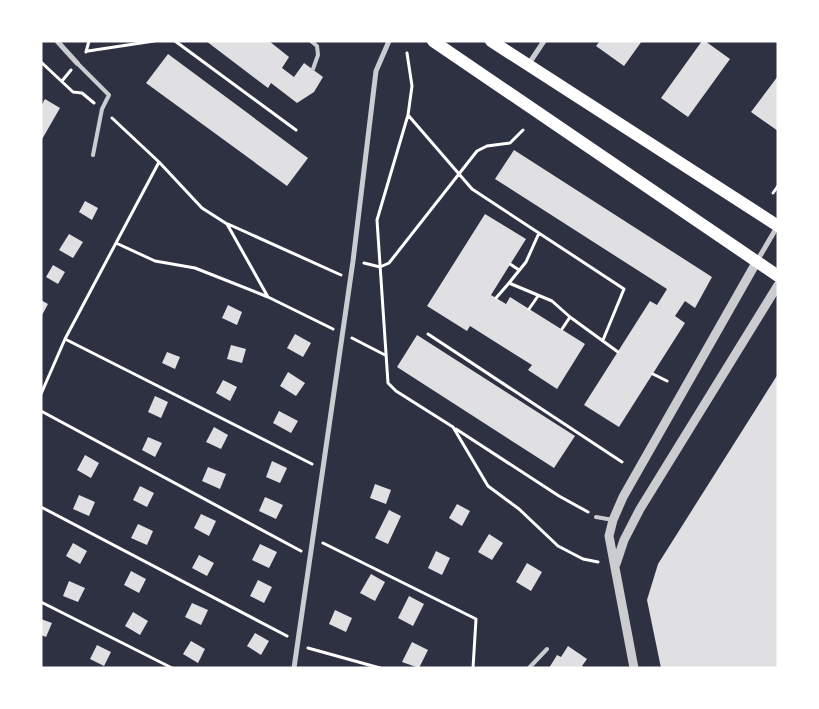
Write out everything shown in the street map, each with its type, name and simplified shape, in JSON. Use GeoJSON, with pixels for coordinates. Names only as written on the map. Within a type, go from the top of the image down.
{"type":"FeatureCollection","features":[{"type":"Feature","properties":{"kind":"main road"},"geometry":{"type":"LineString","coordinates":[[434,41],[778,276]]}},
{"type":"Feature","properties":{"kind":"main road"},"geometry":{"type":"LineString","coordinates":[[490,41],[778,226]]}},
{"type":"Feature","properties":{"kind":"street"},"geometry":{"type":"LineString","coordinates":[[57,41],[77,63]]}},
{"type":"Feature","properties":{"kind":"street"},"geometry":{"type":"LineString","coordinates":[[294,668],[350,279],[376,71],[390,41]]}},
{"type":"Feature","properties":{"kind":"street"},"geometry":{"type":"LineString","coordinates":[[528,65],[544,41]]}},
{"type":"Feature","properties":{"kind":"street"},"geometry":{"type":"LineString","coordinates":[[634,668],[609,536],[612,520],[622,497],[778,226]]}},
{"type":"Feature","properties":{"kind":"street"},"geometry":{"type":"LineString","coordinates":[[615,566],[624,540],[640,508],[778,285]]}},
{"type":"Feature","properties":{"kind":"lane"},"geometry":{"type":"LineString","coordinates":[[313,41],[317,46],[318,55],[313,70]]}},
{"type":"Feature","properties":{"kind":"lane"},"geometry":{"type":"LineString","coordinates":[[77,63],[109,95],[102,109],[93,155]]}},
{"type":"Feature","properties":{"kind":"lane"},"geometry":{"type":"LineString","coordinates":[[596,517],[612,520]]}},
{"type":"Feature","properties":{"kind":"lane"},"geometry":{"type":"LineString","coordinates":[[529,668],[547,649]]}},
{"type":"Feature","properties":{"kind":"path"},"geometry":{"type":"LineString","coordinates":[[88,51],[154,41]]}},
{"type":"Feature","properties":{"kind":"path"},"geometry":{"type":"LineString","coordinates":[[175,41],[296,130]]}},
{"type":"Feature","properties":{"kind":"path"},"geometry":{"type":"LineString","coordinates":[[407,53],[412,86],[408,115],[377,220],[388,382],[391,388],[559,496],[596,517]]}},
{"type":"Feature","properties":{"kind":"path"},"geometry":{"type":"LineString","coordinates":[[41,62],[73,92],[82,93],[102,109],[159,162],[202,208],[227,224],[350,279]]}},
{"type":"Feature","properties":{"kind":"path"},"geometry":{"type":"LineString","coordinates":[[408,115],[472,189],[624,289],[603,340]]}},
{"type":"Feature","properties":{"kind":"path"},"geometry":{"type":"LineString","coordinates":[[380,267],[389,263],[477,151],[487,146],[510,144],[523,130]]}},
{"type":"Feature","properties":{"kind":"path"},"geometry":{"type":"LineString","coordinates":[[41,394],[65,339],[159,162]]}},
{"type":"Feature","properties":{"kind":"path"},"geometry":{"type":"LineString","coordinates":[[773,193],[778,186]]}},
{"type":"Feature","properties":{"kind":"path"},"geometry":{"type":"LineString","coordinates":[[227,224],[268,297]]}},
{"type":"Feature","properties":{"kind":"path"},"geometry":{"type":"LineString","coordinates":[[496,298],[526,262],[539,233]]}},
{"type":"Feature","properties":{"kind":"path"},"geometry":{"type":"LineString","coordinates":[[116,243],[155,261],[195,268],[268,297],[342,332],[385,355]]}},
{"type":"Feature","properties":{"kind":"path"},"geometry":{"type":"LineString","coordinates":[[510,264],[519,270]]}},
{"type":"Feature","properties":{"kind":"path"},"geometry":{"type":"LineString","coordinates":[[508,284],[552,301],[570,317],[618,352]]}},
{"type":"Feature","properties":{"kind":"path"},"geometry":{"type":"LineString","coordinates":[[529,309],[538,296]]}},
{"type":"Feature","properties":{"kind":"path"},"geometry":{"type":"LineString","coordinates":[[562,329],[570,317]]}},
{"type":"Feature","properties":{"kind":"path"},"geometry":{"type":"LineString","coordinates":[[428,334],[622,462]]}},
{"type":"Feature","properties":{"kind":"path"},"geometry":{"type":"LineString","coordinates":[[65,339],[322,470]]}},
{"type":"Feature","properties":{"kind":"path"},"geometry":{"type":"LineString","coordinates":[[653,374],[667,381]]}},
{"type":"Feature","properties":{"kind":"path"},"geometry":{"type":"LineString","coordinates":[[41,411],[310,556]]}},
{"type":"Feature","properties":{"kind":"path"},"geometry":{"type":"LineString","coordinates":[[453,427],[488,486],[520,509],[558,546],[583,560],[598,562]]}},
{"type":"Feature","properties":{"kind":"path"},"geometry":{"type":"LineString","coordinates":[[41,508],[298,643],[380,668]]}},
{"type":"Feature","properties":{"kind":"path"},"geometry":{"type":"LineString","coordinates":[[312,538],[476,619],[473,668]]}},
{"type":"Feature","properties":{"kind":"path"},"geometry":{"type":"LineString","coordinates":[[41,602],[172,668]]}},
{"type":"Feature","properties":{"kind":"building"},"geometry":{"type":"Polygon","coordinates":[[[206,41],[269,41],[289,57],[282,68],[294,77],[304,63],[323,77],[314,92],[297,103],[271,83],[268,88],[206,41]]]}},
{"type":"Feature","properties":{"kind":"building"},"geometry":{"type":"Polygon","coordinates":[[[600,41],[642,41],[624,66],[596,46],[600,41]]]}},
{"type":"Feature","properties":{"kind":"building"},"geometry":{"type":"Polygon","coordinates":[[[702,41],[705,41],[730,59],[688,117],[661,98],[702,41]]]}},
{"type":"Feature","properties":{"kind":"building"},"geometry":{"type":"Polygon","coordinates":[[[168,54],[308,158],[287,186],[146,83],[168,54]]]}},
{"type":"Feature","properties":{"kind":"building"},"geometry":{"type":"Polygon","coordinates":[[[778,76],[778,131],[751,112],[778,76]]]}},
{"type":"Feature","properties":{"kind":"building"},"geometry":{"type":"Polygon","coordinates":[[[45,99],[60,108],[41,141],[41,106],[45,99]]]}},
{"type":"Feature","properties":{"kind":"building"},"geometry":{"type":"Polygon","coordinates":[[[514,150],[712,277],[695,308],[685,301],[675,316],[685,323],[619,427],[584,405],[650,301],[657,305],[667,289],[495,179],[514,150]]]}},
{"type":"Feature","properties":{"kind":"building"},"geometry":{"type":"Polygon","coordinates":[[[85,201],[98,208],[92,220],[79,212],[85,201]]]}},
{"type":"Feature","properties":{"kind":"building"},"geometry":{"type":"Polygon","coordinates":[[[485,214],[526,239],[491,295],[506,304],[510,297],[585,344],[557,389],[528,370],[532,365],[470,326],[467,331],[427,306],[485,214]]]}},
{"type":"Feature","properties":{"kind":"building"},"geometry":{"type":"Polygon","coordinates":[[[69,234],[83,242],[73,258],[59,250],[69,234]]]}},
{"type":"Feature","properties":{"kind":"building"},"geometry":{"type":"Polygon","coordinates":[[[53,265],[65,272],[58,284],[46,277],[53,265]]]}},
{"type":"Feature","properties":{"kind":"building"},"geometry":{"type":"Polygon","coordinates":[[[41,300],[48,304],[41,317],[41,300]]]}},
{"type":"Feature","properties":{"kind":"building"},"geometry":{"type":"Polygon","coordinates":[[[228,305],[242,312],[237,325],[222,318],[228,305]]]}},
{"type":"Feature","properties":{"kind":"building"},"geometry":{"type":"Polygon","coordinates":[[[295,334],[311,343],[303,357],[287,348],[295,334]]]}},
{"type":"Feature","properties":{"kind":"building"},"geometry":{"type":"Polygon","coordinates":[[[417,335],[575,436],[554,468],[397,367],[417,335]]]}},
{"type":"Feature","properties":{"kind":"building"},"geometry":{"type":"Polygon","coordinates":[[[231,345],[246,349],[242,363],[227,359],[231,345]]]}},
{"type":"Feature","properties":{"kind":"building"},"geometry":{"type":"Polygon","coordinates":[[[167,352],[180,357],[175,369],[162,363],[167,352]]]}},
{"type":"Feature","properties":{"kind":"building"},"geometry":{"type":"Polygon","coordinates":[[[288,372],[305,383],[296,396],[280,386],[288,372]]]}},
{"type":"Feature","properties":{"kind":"building"},"geometry":{"type":"Polygon","coordinates":[[[778,374],[778,668],[661,668],[647,600],[658,564],[778,374]]]}},
{"type":"Feature","properties":{"kind":"building"},"geometry":{"type":"Polygon","coordinates":[[[223,380],[237,387],[230,401],[216,393],[223,380]]]}},
{"type":"Feature","properties":{"kind":"building"},"geometry":{"type":"Polygon","coordinates":[[[155,396],[168,402],[161,418],[148,412],[155,396]]]}},
{"type":"Feature","properties":{"kind":"building"},"geometry":{"type":"Polygon","coordinates":[[[279,411],[298,421],[291,433],[273,423],[279,411]]]}},
{"type":"Feature","properties":{"kind":"building"},"geometry":{"type":"Polygon","coordinates":[[[214,427],[228,435],[221,449],[206,442],[214,427]]]}},
{"type":"Feature","properties":{"kind":"building"},"geometry":{"type":"Polygon","coordinates":[[[148,437],[162,443],[155,457],[142,450],[148,437]]]}},
{"type":"Feature","properties":{"kind":"building"},"geometry":{"type":"Polygon","coordinates":[[[85,455],[99,463],[91,478],[77,470],[85,455]]]}},
{"type":"Feature","properties":{"kind":"building"},"geometry":{"type":"Polygon","coordinates":[[[272,461],[287,468],[280,483],[266,477],[272,461]]]}},
{"type":"Feature","properties":{"kind":"building"},"geometry":{"type":"Polygon","coordinates":[[[208,467],[226,474],[220,489],[202,481],[208,467]]]}},
{"type":"Feature","properties":{"kind":"building"},"geometry":{"type":"Polygon","coordinates":[[[375,484],[391,490],[386,504],[370,498],[375,484]]]}},
{"type":"Feature","properties":{"kind":"building"},"geometry":{"type":"Polygon","coordinates":[[[140,486],[154,493],[147,507],[133,500],[140,486]]]}},
{"type":"Feature","properties":{"kind":"building"},"geometry":{"type":"Polygon","coordinates":[[[79,495],[95,502],[89,516],[73,509],[79,495]]]}},
{"type":"Feature","properties":{"kind":"building"},"geometry":{"type":"Polygon","coordinates":[[[265,497],[283,505],[276,519],[259,511],[265,497]]]}},
{"type":"Feature","properties":{"kind":"building"},"geometry":{"type":"Polygon","coordinates":[[[457,504],[470,511],[462,526],[449,518],[457,504]]]}},
{"type":"Feature","properties":{"kind":"building"},"geometry":{"type":"Polygon","coordinates":[[[389,510],[401,516],[388,544],[375,538],[389,510]]]}},
{"type":"Feature","properties":{"kind":"building"},"geometry":{"type":"Polygon","coordinates":[[[201,514],[216,521],[209,536],[194,528],[201,514]]]}},
{"type":"Feature","properties":{"kind":"building"},"geometry":{"type":"Polygon","coordinates":[[[138,524],[153,531],[147,545],[131,538],[138,524]]]}},
{"type":"Feature","properties":{"kind":"building"},"geometry":{"type":"Polygon","coordinates":[[[489,534],[503,543],[492,560],[478,552],[489,534]]]}},
{"type":"Feature","properties":{"kind":"building"},"geometry":{"type":"Polygon","coordinates":[[[73,543],[87,551],[80,564],[66,556],[73,543]]]}},
{"type":"Feature","properties":{"kind":"building"},"geometry":{"type":"Polygon","coordinates":[[[260,544],[277,552],[269,568],[252,560],[260,544]]]}},
{"type":"Feature","properties":{"kind":"building"},"geometry":{"type":"Polygon","coordinates":[[[436,551],[450,558],[442,575],[428,568],[436,551]]]}},
{"type":"Feature","properties":{"kind":"building"},"geometry":{"type":"Polygon","coordinates":[[[199,555],[214,563],[207,576],[192,568],[199,555]]]}},
{"type":"Feature","properties":{"kind":"building"},"geometry":{"type":"Polygon","coordinates":[[[527,563],[542,572],[531,591],[516,582],[527,563]]]}},
{"type":"Feature","properties":{"kind":"building"},"geometry":{"type":"Polygon","coordinates":[[[131,571],[146,579],[139,593],[124,585],[131,571]]]}},
{"type":"Feature","properties":{"kind":"building"},"geometry":{"type":"Polygon","coordinates":[[[371,574],[385,582],[375,601],[360,593],[371,574]]]}},
{"type":"Feature","properties":{"kind":"building"},"geometry":{"type":"Polygon","coordinates":[[[258,580],[272,587],[264,603],[250,596],[258,580]]]}},
{"type":"Feature","properties":{"kind":"building"},"geometry":{"type":"Polygon","coordinates":[[[69,581],[85,588],[78,602],[63,596],[69,581]]]}},
{"type":"Feature","properties":{"kind":"building"},"geometry":{"type":"Polygon","coordinates":[[[409,596],[424,604],[413,626],[398,618],[409,596]]]}},
{"type":"Feature","properties":{"kind":"building"},"geometry":{"type":"Polygon","coordinates":[[[192,603],[208,610],[201,625],[185,617],[192,603]]]}},
{"type":"Feature","properties":{"kind":"building"},"geometry":{"type":"Polygon","coordinates":[[[335,610],[352,618],[346,632],[329,624],[335,610]]]}},
{"type":"Feature","properties":{"kind":"building"},"geometry":{"type":"Polygon","coordinates":[[[133,612],[148,621],[140,635],[125,626],[133,612]]]}},
{"type":"Feature","properties":{"kind":"building"},"geometry":{"type":"Polygon","coordinates":[[[41,619],[52,623],[46,637],[41,635],[41,619]]]}},
{"type":"Feature","properties":{"kind":"building"},"geometry":{"type":"Polygon","coordinates":[[[255,633],[269,641],[261,655],[247,646],[255,633]]]}},
{"type":"Feature","properties":{"kind":"building"},"geometry":{"type":"Polygon","coordinates":[[[191,641],[205,649],[198,663],[183,654],[191,641]]]}},
{"type":"Feature","properties":{"kind":"building"},"geometry":{"type":"Polygon","coordinates":[[[412,642],[428,650],[419,668],[402,662],[412,642]]]}},
{"type":"Feature","properties":{"kind":"building"},"geometry":{"type":"Polygon","coordinates":[[[97,645],[111,652],[104,666],[90,659],[97,645]]]}},
{"type":"Feature","properties":{"kind":"building"},"geometry":{"type":"Polygon","coordinates":[[[568,646],[587,659],[582,666],[585,668],[549,668],[557,655],[561,657],[568,646]]]}}]}
